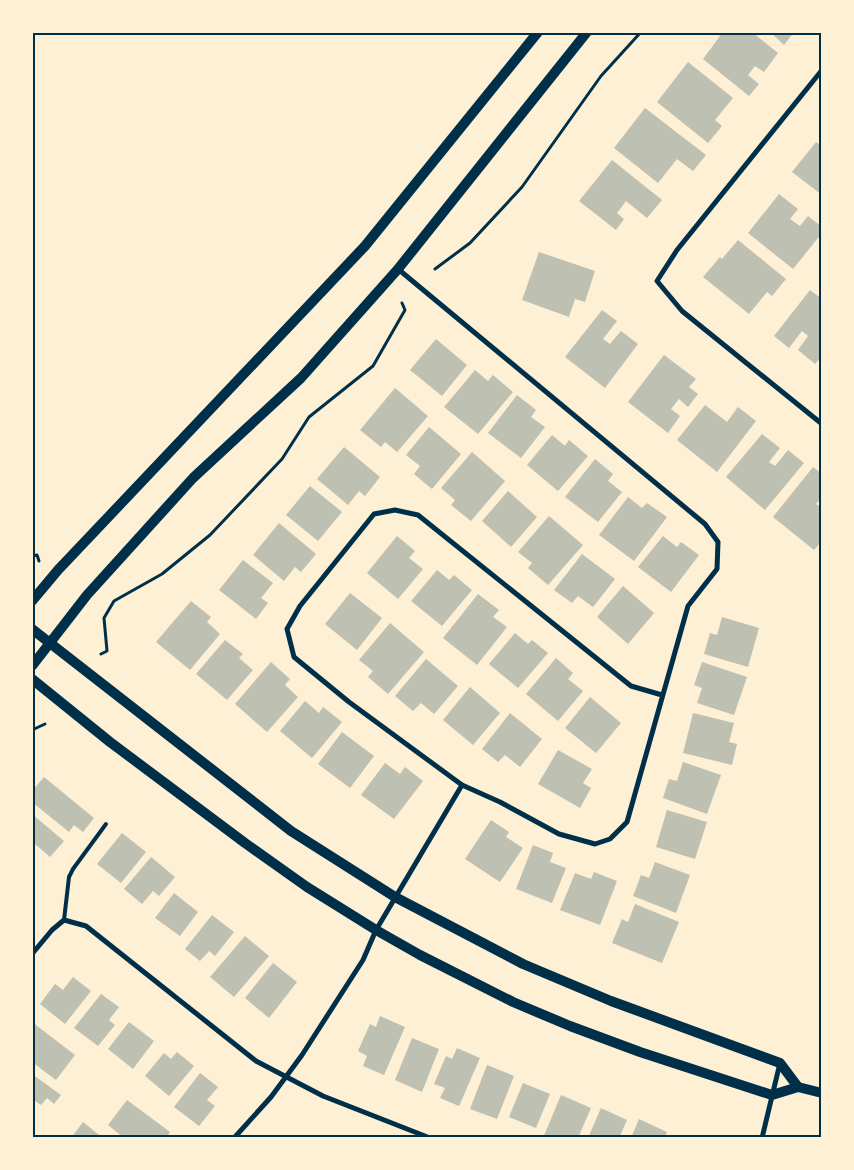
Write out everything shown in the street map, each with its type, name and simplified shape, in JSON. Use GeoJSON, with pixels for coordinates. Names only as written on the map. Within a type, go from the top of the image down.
{"type":"FeatureCollection","features":[{"type":"Feature","properties":{"kind":"main road"},"geometry":{"type":"LineString","coordinates":[[32,601],[58,570],[365,246],[538,32]]}},
{"type":"Feature","properties":{"kind":"main road"},"geometry":{"type":"LineString","coordinates":[[32,666],[87,595],[193,478],[301,378],[398,269],[587,32]]}},
{"type":"Feature","properties":{"kind":"main road"},"geometry":{"type":"LineString","coordinates":[[32,629],[291,831],[395,897],[522,964],[611,1001],[780,1063],[798,1087]]}},
{"type":"Feature","properties":{"kind":"main road"},"geometry":{"type":"LineString","coordinates":[[32,679],[110,742],[245,843],[307,887],[420,955],[513,1002],[640,1052],[772,1096],[798,1087],[822,1093]]}},
{"type":"Feature","properties":{"kind":"street"},"geometry":{"type":"LineString","coordinates":[[822,70],[677,250],[657,281],[682,311],[822,424]]}},
{"type":"Feature","properties":{"kind":"street"},"geometry":{"type":"LineString","coordinates":[[398,269],[705,524],[718,542],[717,569],[688,606],[627,822],[610,839],[595,844],[558,834],[500,802],[462,785],[349,702],[294,657],[288,629],[300,606],[374,514],[395,510],[418,515],[631,686],[662,695]]}},
{"type":"Feature","properties":{"kind":"street"},"geometry":{"type":"LineString","coordinates":[[234,1138],[286,1077],[363,960],[376,930],[462,785]]}},
{"type":"Feature","properties":{"kind":"street"},"geometry":{"type":"LineString","coordinates":[[32,954],[52,930],[64,920],[86,926],[256,1061],[323,1096],[430,1138]]}},
{"type":"Feature","properties":{"kind":"street"},"geometry":{"type":"LineString","coordinates":[[762,1138],[780,1063]]}},
{"type":"Feature","properties":{"kind":"lane"},"geometry":{"type":"LineString","coordinates":[[64,920],[69,877],[73,868],[106,824]]}},
{"type":"Feature","properties":{"kind":"path"},"geometry":{"type":"LineString","coordinates":[[435,269],[470,243],[522,187],[602,76],[641,32]]}},
{"type":"Feature","properties":{"kind":"path"},"geometry":{"type":"LineString","coordinates":[[101,654],[107,651],[102,617],[114,601],[162,574],[210,535],[282,460],[309,416],[373,366],[405,310],[402,303]]}},
{"type":"Feature","properties":{"kind":"path"},"geometry":{"type":"LineString","coordinates":[[32,556],[38,554],[39,561]]}},
{"type":"Feature","properties":{"kind":"path"},"geometry":{"type":"LineString","coordinates":[[32,730],[45,724]]}},
{"type":"Feature","properties":{"kind":"building"},"geometry":{"type":"Polygon","coordinates":[[[715,32],[752,32],[778,53],[764,72],[755,66],[748,75],[759,84],[749,96],[703,59],[720,36],[715,32]]]}},
{"type":"Feature","properties":{"kind":"building"},"geometry":{"type":"Polygon","coordinates":[[[770,32],[794,32],[784,45],[770,32]]]}},
{"type":"Feature","properties":{"kind":"building"},"geometry":{"type":"Polygon","coordinates":[[[688,62],[733,98],[715,120],[722,126],[708,143],[657,102],[688,62]]]}},
{"type":"Feature","properties":{"kind":"building"},"geometry":{"type":"Polygon","coordinates":[[[645,108],[706,155],[693,171],[677,159],[658,183],[614,148],[645,108]]]}},
{"type":"Feature","properties":{"kind":"building"},"geometry":{"type":"Polygon","coordinates":[[[816,142],[822,146],[822,195],[792,172],[816,142]]]}},
{"type":"Feature","properties":{"kind":"building"},"geometry":{"type":"Polygon","coordinates":[[[612,160],[662,200],[647,218],[626,201],[617,213],[624,219],[616,230],[579,201],[612,160]]]}},
{"type":"Feature","properties":{"kind":"building"},"geometry":{"type":"Polygon","coordinates":[[[779,194],[798,209],[790,219],[800,226],[808,216],[822,227],[822,233],[793,269],[748,233],[779,194]]]}},
{"type":"Feature","properties":{"kind":"building"},"geometry":{"type":"Polygon","coordinates":[[[738,240],[786,279],[772,296],[767,292],[749,314],[703,277],[738,240]]]}},
{"type":"Feature","properties":{"kind":"building"},"geometry":{"type":"Polygon","coordinates":[[[539,252],[595,271],[585,302],[575,299],[569,317],[522,300],[539,252]]]}},
{"type":"Feature","properties":{"kind":"building"},"geometry":{"type":"Polygon","coordinates":[[[810,290],[822,299],[822,356],[815,364],[798,350],[808,336],[802,331],[789,348],[774,336],[810,290]]]}},
{"type":"Feature","properties":{"kind":"building"},"geometry":{"type":"Polygon","coordinates":[[[602,310],[617,321],[603,339],[610,344],[621,331],[638,344],[605,388],[565,357],[602,310]]]}},
{"type":"Feature","properties":{"kind":"building"},"geometry":{"type":"Polygon","coordinates":[[[436,339],[467,365],[442,396],[410,370],[436,339]]]}},
{"type":"Feature","properties":{"kind":"building"},"geometry":{"type":"Polygon","coordinates":[[[664,355],[696,379],[689,387],[698,394],[688,407],[679,399],[671,409],[680,416],[668,433],[628,402],[664,355]]]}},
{"type":"Feature","properties":{"kind":"building"},"geometry":{"type":"Polygon","coordinates":[[[475,370],[488,381],[493,375],[513,392],[478,434],[444,407],[475,370]]]}},
{"type":"Feature","properties":{"kind":"building"},"geometry":{"type":"Polygon","coordinates":[[[395,388],[428,416],[397,452],[385,442],[381,447],[360,430],[395,388]]]}},
{"type":"Feature","properties":{"kind":"building"},"geometry":{"type":"Polygon","coordinates":[[[517,395],[536,410],[531,417],[545,427],[521,458],[488,433],[517,395]]]}},
{"type":"Feature","properties":{"kind":"building"},"geometry":{"type":"Polygon","coordinates":[[[705,405],[727,422],[738,407],[756,421],[717,472],[677,440],[705,405]]]}},
{"type":"Feature","properties":{"kind":"building"},"geometry":{"type":"Polygon","coordinates":[[[429,427],[461,454],[432,489],[414,474],[420,466],[406,455],[429,427]]]}},
{"type":"Feature","properties":{"kind":"building"},"geometry":{"type":"Polygon","coordinates":[[[762,434],[780,448],[769,462],[775,466],[788,450],[804,463],[765,510],[726,477],[762,434]]]}},
{"type":"Feature","properties":{"kind":"building"},"geometry":{"type":"Polygon","coordinates":[[[552,435],[565,446],[569,440],[588,456],[558,491],[527,465],[552,435]]]}},
{"type":"Feature","properties":{"kind":"building"},"geometry":{"type":"Polygon","coordinates":[[[344,447],[380,477],[365,496],[359,491],[348,505],[317,479],[344,447]]]}},
{"type":"Feature","properties":{"kind":"building"},"geometry":{"type":"Polygon","coordinates":[[[472,452],[505,481],[471,521],[451,505],[455,500],[441,488],[472,452]]]}},
{"type":"Feature","properties":{"kind":"building"},"geometry":{"type":"Polygon","coordinates":[[[595,459],[613,474],[608,481],[622,492],[598,522],[565,497],[595,459]]]}},
{"type":"Feature","properties":{"kind":"building"},"geometry":{"type":"Polygon","coordinates":[[[813,467],[822,474],[822,497],[816,504],[822,508],[822,541],[814,550],[773,517],[813,467]]]}},
{"type":"Feature","properties":{"kind":"building"},"geometry":{"type":"Polygon","coordinates":[[[310,486],[342,512],[318,541],[286,515],[310,486]]]}},
{"type":"Feature","properties":{"kind":"building"},"geometry":{"type":"Polygon","coordinates":[[[508,491],[537,517],[511,547],[482,521],[508,491]]]}},
{"type":"Feature","properties":{"kind":"building"},"geometry":{"type":"Polygon","coordinates":[[[628,497],[642,508],[647,503],[667,517],[634,561],[599,535],[628,497]]]}},
{"type":"Feature","properties":{"kind":"building"},"geometry":{"type":"Polygon","coordinates":[[[549,516],[583,545],[548,585],[528,568],[532,563],[518,552],[549,516]]]}},
{"type":"Feature","properties":{"kind":"building"},"geometry":{"type":"Polygon","coordinates":[[[279,523],[316,554],[301,572],[295,567],[284,581],[253,555],[279,523]]]}},
{"type":"Feature","properties":{"kind":"building"},"geometry":{"type":"Polygon","coordinates":[[[397,536],[415,551],[409,558],[423,569],[398,599],[367,573],[397,536]]]}},
{"type":"Feature","properties":{"kind":"building"},"geometry":{"type":"Polygon","coordinates":[[[663,536],[677,547],[681,542],[699,555],[671,592],[638,567],[663,536]]]}},
{"type":"Feature","properties":{"kind":"building"},"geometry":{"type":"Polygon","coordinates":[[[582,554],[615,579],[593,607],[578,596],[572,603],[554,590],[582,554]]]}},
{"type":"Feature","properties":{"kind":"building"},"geometry":{"type":"Polygon","coordinates":[[[243,560],[273,583],[261,598],[268,603],[256,619],[219,590],[243,560]]]}},
{"type":"Feature","properties":{"kind":"building"},"geometry":{"type":"Polygon","coordinates":[[[437,570],[449,580],[454,575],[472,590],[442,626],[411,601],[437,570]]]}},
{"type":"Feature","properties":{"kind":"building"},"geometry":{"type":"Polygon","coordinates":[[[623,586],[654,613],[628,644],[597,617],[623,586]]]}},
{"type":"Feature","properties":{"kind":"building"},"geometry":{"type":"Polygon","coordinates":[[[350,593],[382,618],[357,650],[325,624],[350,593]]]}},
{"type":"Feature","properties":{"kind":"building"},"geometry":{"type":"Polygon","coordinates":[[[478,594],[499,610],[493,617],[507,627],[477,665],[443,638],[478,594]]]}},
{"type":"Feature","properties":{"kind":"building"},"geometry":{"type":"Polygon","coordinates":[[[191,601],[211,617],[207,622],[220,634],[190,670],[156,642],[191,601]]]}},
{"type":"Feature","properties":{"kind":"building"},"geometry":{"type":"Polygon","coordinates":[[[722,617],[759,628],[748,667],[704,654],[710,633],[717,635],[722,617]]]}},
{"type":"Feature","properties":{"kind":"building"},"geometry":{"type":"Polygon","coordinates":[[[390,623],[424,652],[388,694],[368,677],[373,671],[359,660],[390,623]]]}},
{"type":"Feature","properties":{"kind":"building"},"geometry":{"type":"Polygon","coordinates":[[[515,633],[528,644],[532,640],[548,653],[518,688],[489,664],[515,633]]]}},
{"type":"Feature","properties":{"kind":"building"},"geometry":{"type":"Polygon","coordinates":[[[225,640],[243,654],[239,658],[253,670],[227,700],[196,674],[225,640]]]}},
{"type":"Feature","properties":{"kind":"building"},"geometry":{"type":"Polygon","coordinates":[[[556,658],[573,673],[568,679],[583,691],[558,721],[526,694],[556,658]]]}},
{"type":"Feature","properties":{"kind":"building"},"geometry":{"type":"Polygon","coordinates":[[[426,659],[458,686],[434,714],[421,703],[413,711],[395,696],[426,659]]]}},
{"type":"Feature","properties":{"kind":"building"},"geometry":{"type":"Polygon","coordinates":[[[271,662],[290,679],[285,685],[298,697],[267,732],[235,704],[271,662]]]}},
{"type":"Feature","properties":{"kind":"building"},"geometry":{"type":"Polygon","coordinates":[[[702,662],[747,677],[734,715],[697,703],[702,688],[694,685],[702,662]]]}},
{"type":"Feature","properties":{"kind":"building"},"geometry":{"type":"Polygon","coordinates":[[[470,687],[500,713],[473,745],[443,720],[470,687]]]}},
{"type":"Feature","properties":{"kind":"building"},"geometry":{"type":"Polygon","coordinates":[[[590,697],[621,723],[596,753],[565,728],[590,697]]]}},
{"type":"Feature","properties":{"kind":"building"},"geometry":{"type":"Polygon","coordinates":[[[305,701],[319,713],[323,707],[342,722],[312,758],[280,731],[305,701]]]}},
{"type":"Feature","properties":{"kind":"building"},"geometry":{"type":"Polygon","coordinates":[[[510,713],[542,739],[520,767],[505,755],[498,762],[482,749],[510,713]]]}},
{"type":"Feature","properties":{"kind":"building"},"geometry":{"type":"Polygon","coordinates":[[[693,713],[734,723],[729,742],[737,744],[732,765],[683,753],[693,713]]]}},
{"type":"Feature","properties":{"kind":"building"},"geometry":{"type":"Polygon","coordinates":[[[342,732],[374,756],[350,788],[318,764],[342,732]]]}},
{"type":"Feature","properties":{"kind":"building"},"geometry":{"type":"Polygon","coordinates":[[[558,750],[592,769],[583,783],[591,788],[580,808],[538,784],[558,750]]]}},
{"type":"Feature","properties":{"kind":"building"},"geometry":{"type":"Polygon","coordinates":[[[683,762],[721,775],[707,814],[663,798],[669,779],[677,781],[683,762]]]}},
{"type":"Feature","properties":{"kind":"building"},"geometry":{"type":"Polygon","coordinates":[[[385,763],[400,774],[405,767],[423,781],[394,819],[361,795],[385,763]]]}},
{"type":"Feature","properties":{"kind":"building"},"geometry":{"type":"Polygon","coordinates":[[[44,777],[94,818],[83,832],[74,825],[69,832],[32,802],[32,791],[44,777]]]}},
{"type":"Feature","properties":{"kind":"building"},"geometry":{"type":"Polygon","coordinates":[[[667,810],[707,822],[695,859],[656,847],[667,810]]]}},
{"type":"Feature","properties":{"kind":"building"},"geometry":{"type":"Polygon","coordinates":[[[32,814],[64,841],[50,857],[35,844],[32,846],[32,814]]]}},
{"type":"Feature","properties":{"kind":"building"},"geometry":{"type":"Polygon","coordinates":[[[491,820],[509,832],[506,837],[523,848],[500,882],[465,859],[491,820]]]}},
{"type":"Feature","properties":{"kind":"building"},"geometry":{"type":"Polygon","coordinates":[[[122,833],[146,852],[121,883],[97,864],[122,833]]]}},
{"type":"Feature","properties":{"kind":"building"},"geometry":{"type":"Polygon","coordinates":[[[533,845],[553,853],[550,862],[566,868],[552,903],[516,889],[533,845]]]}},
{"type":"Feature","properties":{"kind":"building"},"geometry":{"type":"Polygon","coordinates":[[[151,857],[175,877],[159,896],[153,891],[142,904],[124,889],[151,857]]]}},
{"type":"Feature","properties":{"kind":"building"},"geometry":{"type":"Polygon","coordinates":[[[655,862],[690,875],[676,913],[633,896],[641,875],[649,878],[655,862]]]}},
{"type":"Feature","properties":{"kind":"building"},"geometry":{"type":"Polygon","coordinates":[[[594,872],[617,881],[600,925],[560,910],[575,873],[591,879],[594,872]]]}},
{"type":"Feature","properties":{"kind":"building"},"geometry":{"type":"Polygon","coordinates":[[[174,893],[198,912],[180,936],[155,918],[174,893]]]}},
{"type":"Feature","properties":{"kind":"building"},"geometry":{"type":"Polygon","coordinates":[[[635,904],[679,922],[662,963],[612,943],[622,919],[628,922],[635,904]]]}},
{"type":"Feature","properties":{"kind":"building"},"geometry":{"type":"Polygon","coordinates":[[[212,915],[234,932],[215,956],[209,951],[200,961],[185,949],[212,915]]]}},
{"type":"Feature","properties":{"kind":"building"},"geometry":{"type":"Polygon","coordinates":[[[245,936],[269,956],[234,997],[210,977],[245,936]]]}},
{"type":"Feature","properties":{"kind":"building"},"geometry":{"type":"Polygon","coordinates":[[[273,963],[297,982],[269,1018],[245,998],[273,963]]]}},
{"type":"Feature","properties":{"kind":"building"},"geometry":{"type":"Polygon","coordinates":[[[73,977],[91,991],[65,1024],[40,1004],[55,984],[63,990],[73,977]]]}},
{"type":"Feature","properties":{"kind":"building"},"geometry":{"type":"Polygon","coordinates":[[[101,994],[119,1007],[109,1020],[115,1025],[98,1046],[74,1028],[101,994]]]}},
{"type":"Feature","properties":{"kind":"building"},"geometry":{"type":"Polygon","coordinates":[[[380,1016],[405,1027],[384,1075],[363,1066],[367,1056],[358,1051],[370,1024],[376,1027],[380,1016]]]}},
{"type":"Feature","properties":{"kind":"building"},"geometry":{"type":"Polygon","coordinates":[[[32,1022],[75,1055],[56,1080],[32,1062],[32,1022]]]}},
{"type":"Feature","properties":{"kind":"building"},"geometry":{"type":"Polygon","coordinates":[[[129,1022],[154,1041],[133,1069],[108,1049],[129,1022]]]}},
{"type":"Feature","properties":{"kind":"building"},"geometry":{"type":"Polygon","coordinates":[[[412,1038],[439,1049],[422,1092],[395,1080],[412,1038]]]}},
{"type":"Feature","properties":{"kind":"building"},"geometry":{"type":"Polygon","coordinates":[[[457,1048],[480,1058],[459,1106],[440,1098],[445,1088],[434,1084],[446,1056],[452,1059],[457,1048]]]}},
{"type":"Feature","properties":{"kind":"building"},"geometry":{"type":"Polygon","coordinates":[[[177,1052],[194,1066],[169,1096],[145,1076],[164,1053],[171,1059],[177,1052]]]}},
{"type":"Feature","properties":{"kind":"building"},"geometry":{"type":"Polygon","coordinates":[[[487,1065],[514,1076],[497,1119],[470,1109],[487,1065]]]}},
{"type":"Feature","properties":{"kind":"building"},"geometry":{"type":"Polygon","coordinates":[[[200,1073],[218,1087],[207,1100],[215,1106],[199,1126],[174,1107],[200,1073]]]}},
{"type":"Feature","properties":{"kind":"building"},"geometry":{"type":"Polygon","coordinates":[[[32,1074],[61,1095],[54,1104],[47,1098],[41,1105],[32,1099],[32,1074]]]}},
{"type":"Feature","properties":{"kind":"building"},"geometry":{"type":"Polygon","coordinates":[[[523,1083],[550,1094],[536,1128],[509,1117],[523,1083]]]}},
{"type":"Feature","properties":{"kind":"building"},"geometry":{"type":"Polygon","coordinates":[[[561,1095],[591,1108],[578,1138],[543,1138],[561,1095]]]}},
{"type":"Feature","properties":{"kind":"building"},"geometry":{"type":"Polygon","coordinates":[[[127,1100],[170,1132],[166,1138],[124,1138],[108,1125],[127,1100]]]}},
{"type":"Feature","properties":{"kind":"building"},"geometry":{"type":"Polygon","coordinates":[[[601,1108],[627,1120],[619,1138],[588,1138],[601,1108]]]}},
{"type":"Feature","properties":{"kind":"building"},"geometry":{"type":"Polygon","coordinates":[[[639,1119],[667,1132],[665,1138],[631,1138],[639,1119]]]}},
{"type":"Feature","properties":{"kind":"building"},"geometry":{"type":"Polygon","coordinates":[[[83,1122],[103,1138],[71,1138],[83,1122]]]}}]}
